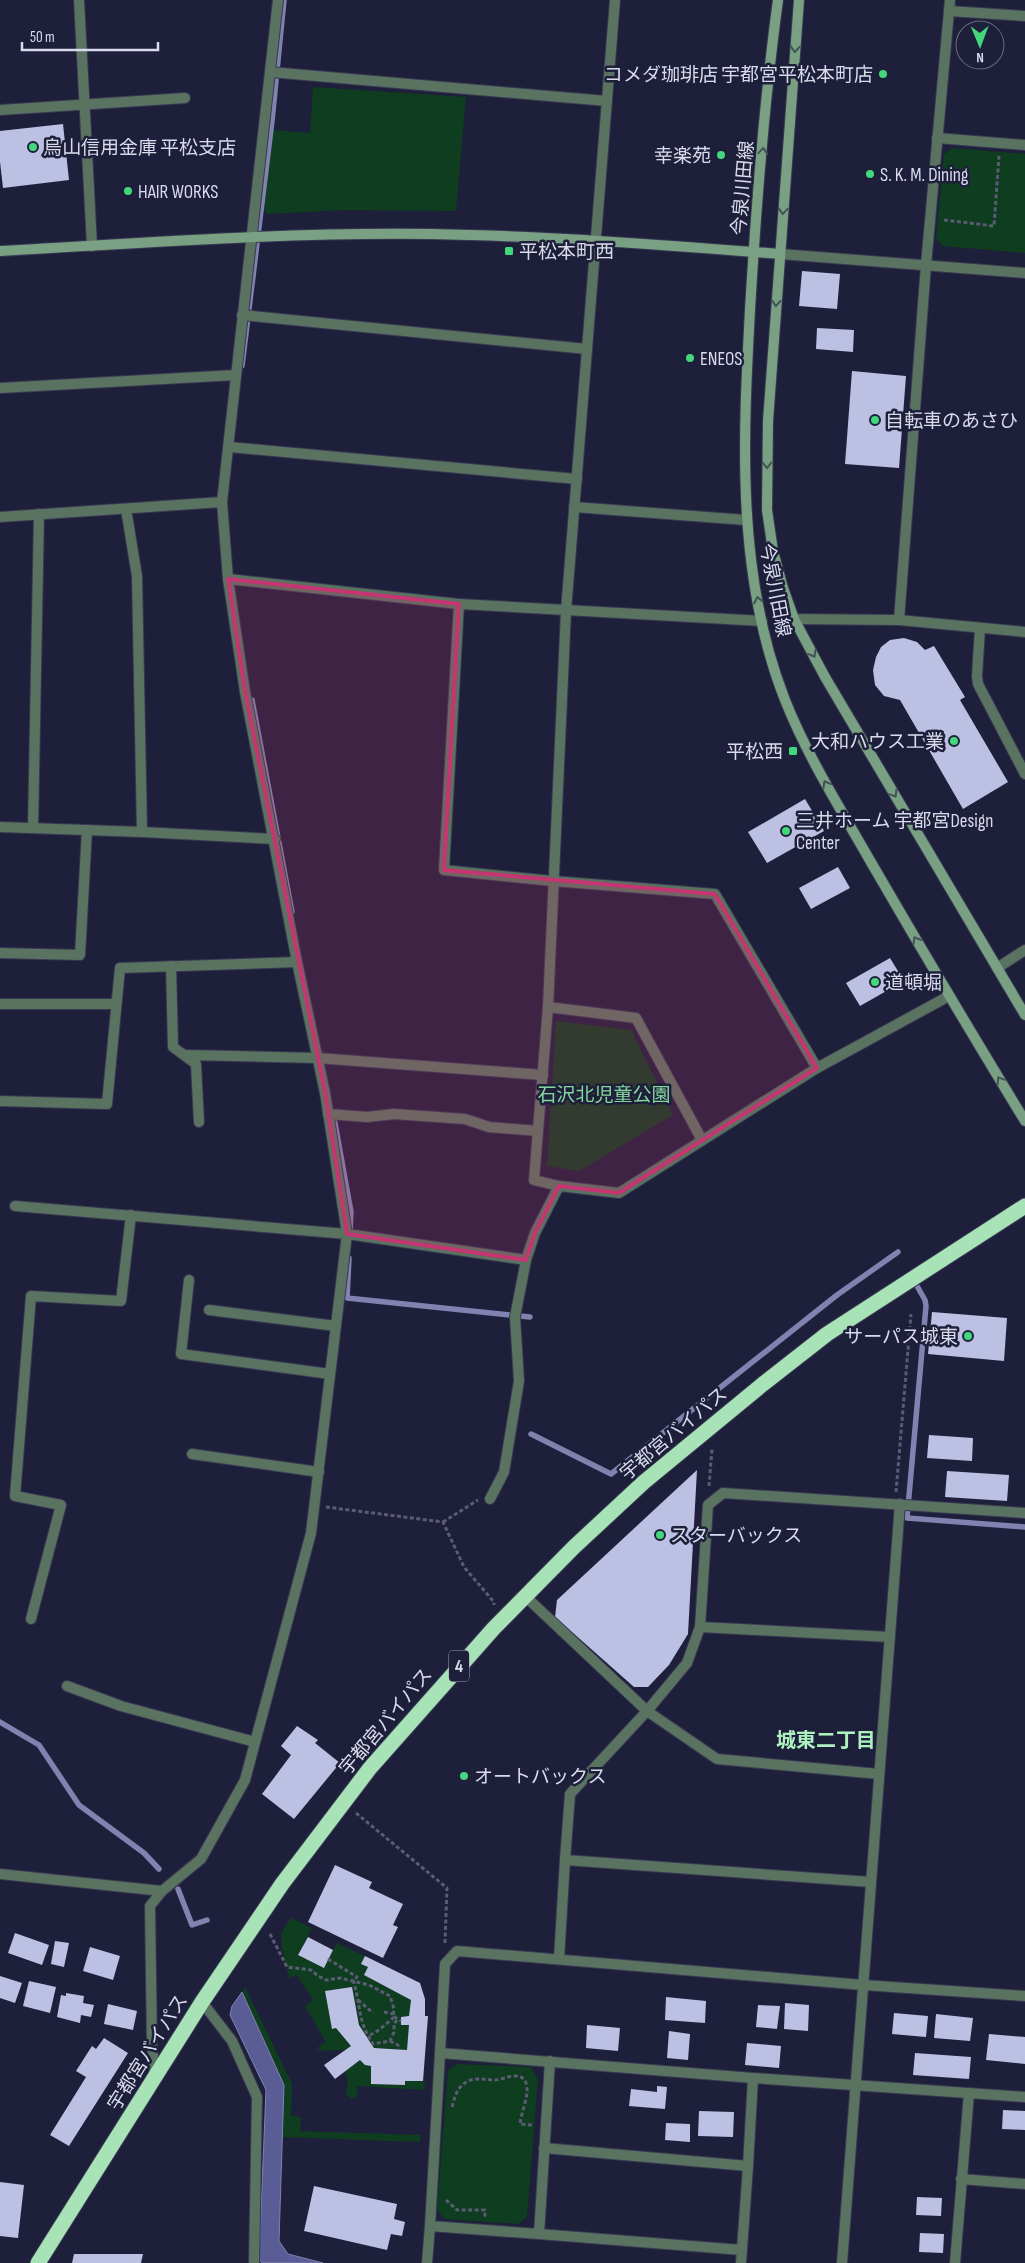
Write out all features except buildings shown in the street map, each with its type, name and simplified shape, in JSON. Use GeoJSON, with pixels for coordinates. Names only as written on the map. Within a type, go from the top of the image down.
{"type":"FeatureCollection","features":[{"type":"Feature","properties":{"kind":"highway","name":"宇都宮バイパス"},"geometry":{"type":"LineString","coordinates":[[38,2263],[238,1946],[326,1824],[417,1713],[494,1628],[574,1547],[644,1482],[763,1384],[827,1334],[1025,1206]]}},
{"type":"Feature","properties":{"kind":"street"},"geometry":{"type":"LineString","coordinates":[[79,0],[92,246]]}},
{"type":"Feature","properties":{"kind":"street"},"geometry":{"type":"LineString","coordinates":[[156,2077],[152,2046],[150,1906],[162,1891],[201,1859],[245,1780],[312,1533],[347,1234],[328,1114],[245,692],[228,578],[222,502],[278,0]]}},
{"type":"Feature","properties":{"kind":"street"},"geometry":{"type":"LineString","coordinates":[[615,0],[566,611],[548,1007],[534,1180],[559,1186],[619,1193],[817,1068],[949,996]]}},
{"type":"Feature","properties":{"kind":"street","name":"今泉川田線"},"geometry":{"type":"LineString","coordinates":[[778,0],[753,252],[744,420],[746,520],[762,621],[785,701],[826,784],[949,996],[1025,1121]]}},
{"type":"Feature","properties":{"kind":"street","name":"今泉川田線"},"geometry":{"type":"LineString","coordinates":[[799,0],[768,421],[767,510],[773,551],[794,619],[830,685],[1025,1015]]}},
{"type":"Feature","properties":{"kind":"street"},"geometry":{"type":"LineString","coordinates":[[899,620],[926,265],[949,5],[1025,16]]}},
{"type":"Feature","properties":{"kind":"street"},"geometry":{"type":"LineString","coordinates":[[270,72],[607,101]]}},
{"type":"Feature","properties":{"kind":"street"},"geometry":{"type":"LineString","coordinates":[[0,110],[185,98]]}},
{"type":"Feature","properties":{"kind":"street"},"geometry":{"type":"LineString","coordinates":[[937,138],[1025,145]]}},
{"type":"Feature","properties":{"kind":"street"},"geometry":{"type":"LineString","coordinates":[[0,251],[253,237],[430,234],[595,241],[1025,273]]}},
{"type":"Feature","properties":{"kind":"street"},"geometry":{"type":"LineString","coordinates":[[242,315],[587,349]]}},
{"type":"Feature","properties":{"kind":"street"},"geometry":{"type":"LineString","coordinates":[[0,388],[236,375]]}},
{"type":"Feature","properties":{"kind":"street"},"geometry":{"type":"LineString","coordinates":[[229,447],[577,479]]}},
{"type":"Feature","properties":{"kind":"street"},"geometry":{"type":"LineString","coordinates":[[0,517],[222,502]]}},
{"type":"Feature","properties":{"kind":"street"},"geometry":{"type":"LineString","coordinates":[[574,507],[746,520]]}},
{"type":"Feature","properties":{"kind":"street"},"geometry":{"type":"LineString","coordinates":[[126,509],[137,576],[142,832]]}},
{"type":"Feature","properties":{"kind":"street"},"geometry":{"type":"LineString","coordinates":[[34,828],[38,514]]}},
{"type":"Feature","properties":{"kind":"street"},"geometry":{"type":"LineString","coordinates":[[228,578],[459,604],[762,621]]}},
{"type":"Feature","properties":{"kind":"street"},"geometry":{"type":"LineString","coordinates":[[459,604],[444,870],[553,882],[715,894],[817,1068]]}},
{"type":"Feature","properties":{"kind":"street"},"geometry":{"type":"LineString","coordinates":[[794,619],[899,620],[1025,632]]}},
{"type":"Feature","properties":{"kind":"street"},"geometry":{"type":"LineString","coordinates":[[980,628],[978,684],[1025,774]]}},
{"type":"Feature","properties":{"kind":"street"},"geometry":{"type":"LineString","coordinates":[[0,827],[275,839]]}},
{"type":"Feature","properties":{"kind":"street"},"geometry":{"type":"LineString","coordinates":[[0,953],[80,955],[88,830]]}},
{"type":"Feature","properties":{"kind":"street"},"geometry":{"type":"LineString","coordinates":[[997,968],[1025,950]]}},
{"type":"Feature","properties":{"kind":"street"},"geometry":{"type":"LineString","coordinates":[[0,1101],[107,1104],[120,968],[297,962]]}},
{"type":"Feature","properties":{"kind":"street"},"geometry":{"type":"LineString","coordinates":[[171,966],[173,1047],[196,1064],[199,1122]]}},
{"type":"Feature","properties":{"kind":"street"},"geometry":{"type":"LineString","coordinates":[[0,1004],[116,1004]]}},
{"type":"Feature","properties":{"kind":"street"},"geometry":{"type":"LineString","coordinates":[[548,1007],[636,1018],[702,1140]]}},
{"type":"Feature","properties":{"kind":"street"},"geometry":{"type":"LineString","coordinates":[[185,1055],[317,1058],[543,1075]]}},
{"type":"Feature","properties":{"kind":"street"},"geometry":{"type":"LineString","coordinates":[[328,1114],[367,1117],[394,1114],[465,1119],[489,1126],[538,1130]]}},
{"type":"Feature","properties":{"kind":"street"},"geometry":{"type":"LineString","coordinates":[[490,1499],[504,1472],[519,1381],[515,1316],[526,1260],[535,1233],[559,1186]]}},
{"type":"Feature","properties":{"kind":"street"},"geometry":{"type":"LineString","coordinates":[[15,1206],[347,1234],[526,1260]]}},
{"type":"Feature","properties":{"kind":"street"},"geometry":{"type":"LineString","coordinates":[[31,1619],[61,1505],[15,1496],[31,1296],[121,1301],[131,1215]]}},
{"type":"Feature","properties":{"kind":"street"},"geometry":{"type":"LineString","coordinates":[[189,1280],[181,1354],[330,1374]]}},
{"type":"Feature","properties":{"kind":"street"},"geometry":{"type":"LineString","coordinates":[[209,1310],[336,1326]]}},
{"type":"Feature","properties":{"kind":"street"},"geometry":{"type":"LineString","coordinates":[[192,1454],[319,1472]]}},
{"type":"Feature","properties":{"kind":"street"},"geometry":{"type":"LineString","coordinates":[[559,1960],[570,1794],[647,1711],[687,1663],[700,1627],[708,1504],[723,1493],[1025,1513]]}},
{"type":"Feature","properties":{"kind":"street"},"geometry":{"type":"LineString","coordinates":[[842,2263],[890,1637],[898,1504]]}},
{"type":"Feature","properties":{"kind":"street"},"geometry":{"type":"LineString","coordinates":[[525,1596],[647,1711],[717,1759],[879,1774]]}},
{"type":"Feature","properties":{"kind":"street"},"geometry":{"type":"LineString","coordinates":[[700,1627],[890,1637]]}},
{"type":"Feature","properties":{"kind":"street"},"geometry":{"type":"LineString","coordinates":[[67,1686],[121,1706],[255,1742]]}},
{"type":"Feature","properties":{"kind":"street"},"geometry":{"type":"LineString","coordinates":[[565,1860],[871,1882]]}},
{"type":"Feature","properties":{"kind":"street"},"geometry":{"type":"LineString","coordinates":[[0,1874],[162,1891]]}},
{"type":"Feature","properties":{"kind":"street"},"geometry":{"type":"LineString","coordinates":[[427,2263],[445,1964],[457,1951],[863,1985],[1025,1996]]}},
{"type":"Feature","properties":{"kind":"street"},"geometry":{"type":"LineString","coordinates":[[202,2002],[232,2041],[257,2097],[254,2263]]}},
{"type":"Feature","properties":{"kind":"street"},"geometry":{"type":"LineString","coordinates":[[440,2053],[1025,2097]]}},
{"type":"Feature","properties":{"kind":"street"},"geometry":{"type":"LineString","coordinates":[[539,2234],[550,2061]]}},
{"type":"Feature","properties":{"kind":"street"},"geometry":{"type":"LineString","coordinates":[[741,2263],[753,2078]]}},
{"type":"Feature","properties":{"kind":"street"},"geometry":{"type":"LineString","coordinates":[[955,2263],[969,2093]]}},
{"type":"Feature","properties":{"kind":"street"},"geometry":{"type":"LineString","coordinates":[[544,2148],[748,2166]]}},
{"type":"Feature","properties":{"kind":"street"},"geometry":{"type":"LineString","coordinates":[[961,2179],[1025,2184]]}},
{"type":"Feature","properties":{"kind":"street"},"geometry":{"type":"LineString","coordinates":[[430,2226],[742,2250]]}},
{"type":"Feature","properties":{"kind":"path"},"geometry":{"type":"LineString","coordinates":[[944,220],[994,226],[1000,143]]}},
{"type":"Feature","properties":{"kind":"path"},"geometry":{"type":"LineString","coordinates":[[898,1504],[911,1314]]}},
{"type":"Feature","properties":{"kind":"path"},"geometry":{"type":"LineString","coordinates":[[708,1504],[712,1449]]}},
{"type":"Feature","properties":{"kind":"path"},"geometry":{"type":"LineString","coordinates":[[315,1505],[443,1522],[478,1500],[490,1499]]}},
{"type":"Feature","properties":{"kind":"path"},"geometry":{"type":"LineString","coordinates":[[443,1522],[464,1566],[494,1602],[494,1628]]}},
{"type":"Feature","properties":{"kind":"path"},"geometry":{"type":"LineString","coordinates":[[356,1813],[447,1888],[445,1964]]}},
{"type":"Feature","properties":{"kind":"path"},"geometry":{"type":"LineString","coordinates":[[270,1934],[287,1967],[310,1970],[326,1980],[340,1978],[353,1980],[369,1985],[390,1996],[396,2018],[394,2032],[390,2041]]}},
{"type":"Feature","properties":{"kind":"path"},"geometry":{"type":"LineString","coordinates":[[328,1959],[355,1973],[358,1977],[353,1980]]}},
{"type":"Feature","properties":{"kind":"path"},"geometry":{"type":"LineString","coordinates":[[353,1980],[362,2024],[373,2044],[390,2041],[398,2045],[399,2049]]}},
{"type":"Feature","properties":{"kind":"path"},"geometry":{"type":"LineString","coordinates":[[358,2000],[373,2013]]}},
{"type":"Feature","properties":{"kind":"path"},"geometry":{"type":"LineString","coordinates":[[384,2012],[396,2018]]}},
{"type":"Feature","properties":{"kind":"path"},"geometry":{"type":"LineString","coordinates":[[370,2035],[396,2018]]}},
{"type":"Feature","properties":{"kind":"path"},"geometry":{"type":"LineString","coordinates":[[451,2108],[456,2092],[467,2082],[479,2078],[497,2080],[508,2076],[519,2076],[525,2080],[527,2089],[521,2111],[520,2124],[545,2126]]}},
{"type":"Feature","properties":{"kind":"path"},"geometry":{"type":"LineString","coordinates":[[442,2196],[457,2210],[485,2210],[484,2230]]}},
{"type":"Feature","properties":{"kind":"highlighted area"},"geometry":{"type":"Polygon","coordinates":[[[228,579],[459,604],[444,870],[715,894],[817,1068],[619,1193],[559,1186],[535,1233],[526,1260],[347,1234],[325,1093],[245,692],[228,579]]]}},
{"type":"Feature","properties":{"kind":"green space"},"geometry":{"type":"Polygon","coordinates":[[[313,87],[466,97],[456,211],[344,210],[267,214],[261,204],[273,130],[310,133],[313,87]]]}},
{"type":"Feature","properties":{"kind":"green space"},"geometry":{"type":"Polygon","coordinates":[[[953,148],[1025,154],[1025,253],[943,246],[936,238],[944,154],[953,148]]]}},
{"type":"Feature","properties":{"kind":"green space","name":"石沢北児童公園"},"geometry":{"type":"Polygon","coordinates":[[[556,1021],[631,1030],[673,1115],[579,1171],[547,1166],[556,1021]]]}},
{"type":"Feature","properties":{"kind":"green space"},"geometry":{"type":"Polygon","coordinates":[[[291,1918],[312,1928],[298,1955],[324,1967],[337,1943],[365,1956],[361,1964],[368,1967],[364,1975],[411,2000],[409,2016],[401,2017],[401,2025],[409,2025],[407,2050],[374,2048],[359,2025],[352,1988],[332,2029],[336,2028],[351,2046],[345,2050],[318,2050],[319,2046],[326,2042],[305,2006],[313,2000],[297,1975],[289,1978],[282,1948],[281,1933],[291,1918]]]}},
{"type":"Feature","properties":{"kind":"green space"},"geometry":{"type":"Polygon","coordinates":[[[245,1987],[292,2084],[291,2116],[301,2117],[300,2131],[421,2135],[420,2142],[282,2137],[284,2085],[242,1992],[245,1987]]]}},
{"type":"Feature","properties":{"kind":"green space"},"geometry":{"type":"Polygon","coordinates":[[[360,2060],[371,2066],[371,2084],[405,2085],[405,2081],[425,2081],[424,2090],[357,2086],[357,2096],[352,2099],[346,2094],[348,2081],[345,2071],[360,2060]]]}},
{"type":"Feature","properties":{"kind":"green space"},"geometry":{"type":"Polygon","coordinates":[[[457,2064],[531,2067],[538,2079],[527,2217],[518,2224],[444,2219],[437,2209],[448,2070],[457,2064]]]}},
{"type":"Feature","properties":{"kind":"water"},"geometry":{"type":"Polygon","coordinates":[[[242,1992],[284,2085],[279,2241],[288,2254],[323,2263],[262,2263],[259,2259],[266,2090],[230,2015],[232,2006],[242,1992]]]}},
{"type":"Feature","properties":{"kind":"waterway"},"geometry":{"type":"LineString","coordinates":[[242,366],[272,121],[284,0]]}},
{"type":"Feature","properties":{"kind":"waterway"},"geometry":{"type":"LineString","coordinates":[[252,700],[292,912]]}},
{"type":"Feature","properties":{"kind":"waterway"},"geometry":{"type":"LineString","coordinates":[[333,1112],[351,1212],[350,1231]]}},
{"type":"Feature","properties":{"kind":"waterway"},"geometry":{"type":"LineString","coordinates":[[531,1434],[611,1474],[837,1295],[898,1252]]}},
{"type":"Feature","properties":{"kind":"waterway"},"geometry":{"type":"LineString","coordinates":[[349,1258],[347,1298],[530,1317]]}},
{"type":"Feature","properties":{"kind":"waterway"},"geometry":{"type":"LineString","coordinates":[[917,1286],[925,1300],[926,1306],[907,1518],[1025,1527]]}},
{"type":"Feature","properties":{"kind":"waterway"},"geometry":{"type":"LineString","coordinates":[[0,1722],[39,1745],[79,1805],[144,1853],[159,1869]]}},
{"type":"Feature","properties":{"kind":"waterway"},"geometry":{"type":"LineString","coordinates":[[178,1889],[192,1925],[207,1920]]}},
{"type":"Feature","properties":{"kind":"place","name":"コメダ珈琲店 宇都宮平松本町店"},"geometry":{"type":"Point","coordinates":[883,74]}},
{"type":"Feature","properties":{"kind":"place","name":"烏山信用金庫 平松支店"},"geometry":{"type":"Point","coordinates":[33,147]}},
{"type":"Feature","properties":{"kind":"place","name":"幸楽苑"},"geometry":{"type":"Point","coordinates":[721,155]}},
{"type":"Feature","properties":{"kind":"place","name":"S. K. M. Dining"},"geometry":{"type":"Point","coordinates":[870,174]}},
{"type":"Feature","properties":{"kind":"place","name":"HAIR WORKS"},"geometry":{"type":"Point","coordinates":[128,191]}},
{"type":"Feature","properties":{"kind":"place","name":"平松本町西"},"geometry":{"type":"Point","coordinates":[509,251]}},
{"type":"Feature","properties":{"kind":"place","name":"ENEOS"},"geometry":{"type":"Point","coordinates":[690,358]}},
{"type":"Feature","properties":{"kind":"place","name":"自転車のあさひ"},"geometry":{"type":"Point","coordinates":[875,420]}},
{"type":"Feature","properties":{"kind":"place","name":"大和ハウス工業"},"geometry":{"type":"Point","coordinates":[954,741]}},
{"type":"Feature","properties":{"kind":"place","name":"平松西"},"geometry":{"type":"Point","coordinates":[793,751]}},
{"type":"Feature","properties":{"kind":"place","name":"三井ホーム 宇都宮Design Center"},"geometry":{"type":"Point","coordinates":[786,831]}},
{"type":"Feature","properties":{"kind":"place","name":"道頓堀"},"geometry":{"type":"Point","coordinates":[875,982]}},
{"type":"Feature","properties":{"kind":"place","name":"サーパス城東"},"geometry":{"type":"Point","coordinates":[968,1336]}},
{"type":"Feature","properties":{"kind":"place","name":"スターバックス"},"geometry":{"type":"Point","coordinates":[660,1535]}},
{"type":"Feature","properties":{"kind":"place","name":"オートバックス"},"geometry":{"type":"Point","coordinates":[464,1776]}},
{"type":"Feature","properties":{"kind":"district","name":"城東二丁目"},"geometry":{"type":"Point","coordinates":[826,1740]}}]}
